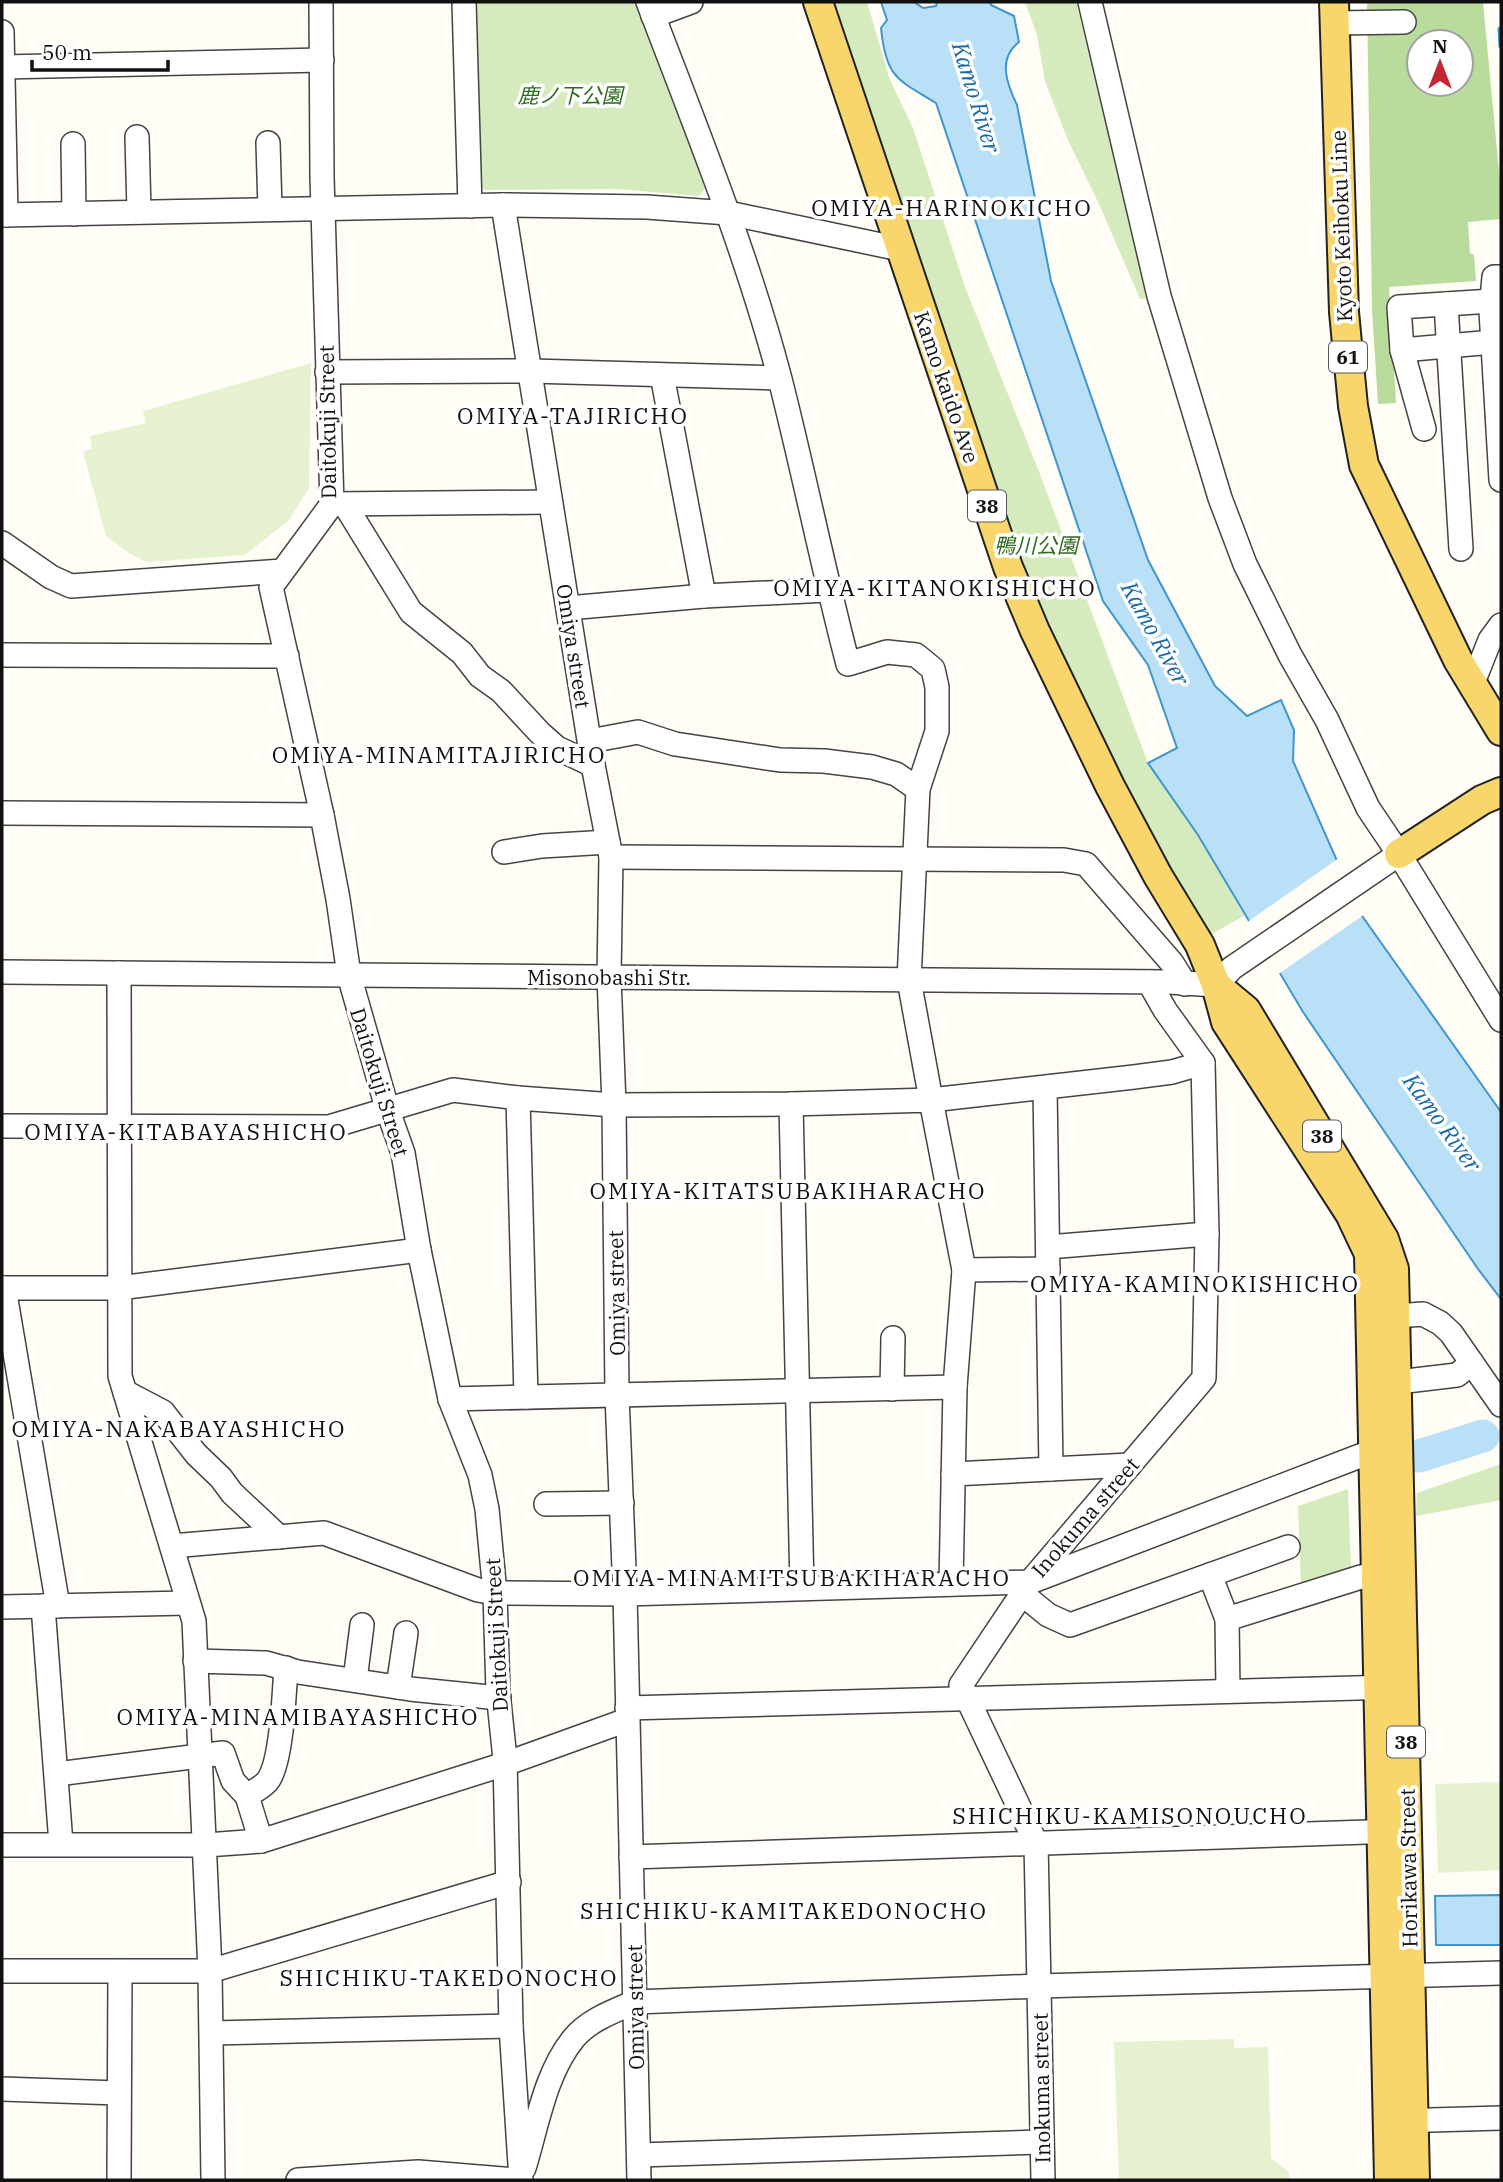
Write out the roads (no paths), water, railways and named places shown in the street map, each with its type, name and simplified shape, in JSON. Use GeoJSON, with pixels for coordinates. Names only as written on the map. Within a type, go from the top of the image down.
{"type":"FeatureCollection","features":[{"type":"Feature","properties":{"kind":"main road","name":"Kamo kaido Ave"},"geometry":{"type":"LineString","coordinates":[[818,2],[1008,567],[1035,631],[1110,786],[1158,876],[1200,945],[1224,977],[1226,1022],[1355,1224],[1369,1254],[1388,1309]]}},
{"type":"Feature","properties":{"kind":"main road","name":"Kyoto Keihoku Line"},"geometry":{"type":"LineString","coordinates":[[1334,13],[1344,312],[1353,406],[1364,465],[1472,685],[1498,721]]}},
{"type":"Feature","properties":{"kind":"main road"},"geometry":{"type":"LineString","coordinates":[[1394,857],[1495,792]]}},
{"type":"Feature","properties":{"kind":"main road","name":"Horikawa Street"},"geometry":{"type":"LineString","coordinates":[[1388,1309],[1398,1382],[1388,1573]]}},
{"type":"Feature","properties":{"kind":"main road","name":"Horikawa Street"},"geometry":{"type":"LineString","coordinates":[[1388,1309],[1373,1451],[1388,1573],[1401,2121],[1415,2180]]}},
{"type":"Feature","properties":{"kind":"main road","name":"Horikawa Street"},"geometry":{"type":"LineString","coordinates":[[1389,2180],[1401,2121]]}},
{"type":"Feature","properties":{"kind":"street","name":"Daitokuji Street"},"geometry":{"type":"LineString","coordinates":[[321,2],[327,372],[338,504],[271,587],[322,814],[349,975],[387,1108],[403,1153],[419,1250],[450,1399],[480,1475],[487,1509],[495,1592],[499,1698],[505,1764],[511,2026],[519,2180]]}},
{"type":"Feature","properties":{"kind":"street"},"geometry":{"type":"LineString","coordinates":[[464,2],[470,206]]}},
{"type":"Feature","properties":{"kind":"street"},"geometry":{"type":"LineString","coordinates":[[691,2],[650,9],[728,213],[779,378],[848,664],[887,652],[916,655],[933,669],[937,687],[937,731],[918,789],[909,980],[964,1270],[955,1387],[951,1584]]}},
{"type":"Feature","properties":{"kind":"street"},"geometry":{"type":"LineString","coordinates":[[1090,2],[1159,296],[1220,498],[1245,564],[1290,655],[1327,720],[1394,857],[1501,1020]]}},
{"type":"Feature","properties":{"kind":"street"},"geometry":{"type":"LineString","coordinates":[[1334,13],[1404,22]]}},
{"type":"Feature","properties":{"kind":"street"},"geometry":{"type":"LineString","coordinates":[[2,32],[4,215],[503,205],[647,207],[728,213],[900,250]]}},
{"type":"Feature","properties":{"kind":"street"},"geometry":{"type":"LineString","coordinates":[[2,67],[322,60]]}},
{"type":"Feature","properties":{"kind":"street"},"geometry":{"type":"LineString","coordinates":[[138,137],[139,212]]}},
{"type":"Feature","properties":{"kind":"street"},"geometry":{"type":"LineString","coordinates":[[268,143],[270,209]]}},
{"type":"Feature","properties":{"kind":"street"},"geometry":{"type":"LineString","coordinates":[[73,144],[74,214]]}},
{"type":"Feature","properties":{"kind":"street","name":"Omiya street"},"geometry":{"type":"LineString","coordinates":[[503,205],[593,765],[610,850],[609,977],[614,1105],[617,1395],[625,1594],[639,2180]]}},
{"type":"Feature","properties":{"kind":"street"},"geometry":{"type":"LineString","coordinates":[[1501,277],[1494,277],[1492,301],[1501,480]]}},
{"type":"Feature","properties":{"kind":"street"},"geometry":{"type":"LineString","coordinates":[[1424,429],[1402,350],[1399,307],[1492,301]]}},
{"type":"Feature","properties":{"kind":"street"},"geometry":{"type":"LineString","coordinates":[[1446,304],[1461,549]]}},
{"type":"Feature","properties":{"kind":"street"},"geometry":{"type":"LineString","coordinates":[[1402,350],[1493,342]]}},
{"type":"Feature","properties":{"kind":"street"},"geometry":{"type":"LineString","coordinates":[[327,372],[531,371],[779,378]]}},
{"type":"Feature","properties":{"kind":"street"},"geometry":{"type":"LineString","coordinates":[[662,375],[704,596]]}},
{"type":"Feature","properties":{"kind":"street"},"geometry":{"type":"LineString","coordinates":[[338,504],[550,502]]}},
{"type":"Feature","properties":{"kind":"street"},"geometry":{"type":"LineString","coordinates":[[338,504],[411,612],[462,653],[480,676],[501,691],[557,748],[593,765]]}},
{"type":"Feature","properties":{"kind":"street"},"geometry":{"type":"LineString","coordinates":[[2,543],[51,577],[71,586],[282,571]]}},
{"type":"Feature","properties":{"kind":"street"},"geometry":{"type":"LineString","coordinates":[[568,608],[704,596],[828,590]]}},
{"type":"Feature","properties":{"kind":"street"},"geometry":{"type":"LineString","coordinates":[[1472,685],[1490,640],[1501,625]]}},
{"type":"Feature","properties":{"kind":"street"},"geometry":{"type":"LineString","coordinates":[[2,655],[287,656]]}},
{"type":"Feature","properties":{"kind":"street"},"geometry":{"type":"LineString","coordinates":[[590,741],[638,732],[675,744],[780,760],[824,761],[872,767],[895,774],[918,789]]}},
{"type":"Feature","properties":{"kind":"street"},"geometry":{"type":"LineString","coordinates":[[2,813],[322,814]]}},
{"type":"Feature","properties":{"kind":"street"},"geometry":{"type":"LineString","coordinates":[[504,852],[542,846],[915,860],[1064,860],[1086,864],[1172,963],[1185,984]]}},
{"type":"Feature","properties":{"kind":"street"},"geometry":{"type":"LineString","coordinates":[[1224,977],[1394,857]]}},
{"type":"Feature","properties":{"kind":"street","name":"Misonobashi Str."},"geometry":{"type":"LineString","coordinates":[[2,972],[1185,984],[1224,977]]}},
{"type":"Feature","properties":{"kind":"street"},"geometry":{"type":"LineString","coordinates":[[119,973],[120,1376],[194,1622],[199,1757],[206,1846],[213,2180]]}},
{"type":"Feature","properties":{"kind":"street"},"geometry":{"type":"LineString","coordinates":[[2,1126],[329,1127],[453,1090],[614,1105],[931,1100],[1172,1072],[1203,1063],[1165,1010],[1149,982]]}},
{"type":"Feature","properties":{"kind":"street","name":"Inokuma street"},"geometry":{"type":"LineString","coordinates":[[1043,2180],[1036,1843],[961,1685],[1025,1587],[1205,1378],[1207,1234],[1203,1063]]}},
{"type":"Feature","properties":{"kind":"street"},"geometry":{"type":"LineString","coordinates":[[1045,1088],[1051,1469]]}},
{"type":"Feature","properties":{"kind":"street"},"geometry":{"type":"LineString","coordinates":[[518,1098],[526,1397]]}},
{"type":"Feature","properties":{"kind":"street"},"geometry":{"type":"LineString","coordinates":[[791,1104],[802,1588]]}},
{"type":"Feature","properties":{"kind":"street"},"geometry":{"type":"LineString","coordinates":[[964,1270],[1207,1234]]}},
{"type":"Feature","properties":{"kind":"street"},"geometry":{"type":"LineString","coordinates":[[61,1844],[50,1606],[3,1288],[119,1288],[419,1250]]}},
{"type":"Feature","properties":{"kind":"street"},"geometry":{"type":"LineString","coordinates":[[1388,1309],[1424,1304],[1445,1314],[1501,1387]]}},
{"type":"Feature","properties":{"kind":"street"},"geometry":{"type":"LineString","coordinates":[[1388,1309],[1423,1314],[1440,1322],[1451,1333],[1501,1405]]}},
{"type":"Feature","properties":{"kind":"street"},"geometry":{"type":"LineString","coordinates":[[892,1389],[893,1338]]}},
{"type":"Feature","properties":{"kind":"street"},"geometry":{"type":"LineString","coordinates":[[1398,1382],[1457,1375],[1472,1363]]}},
{"type":"Feature","properties":{"kind":"street"},"geometry":{"type":"LineString","coordinates":[[450,1399],[955,1387]]}},
{"type":"Feature","properties":{"kind":"street"},"geometry":{"type":"LineString","coordinates":[[125,1392],[163,1412],[196,1454],[232,1493],[279,1537]]}},
{"type":"Feature","properties":{"kind":"street"},"geometry":{"type":"LineString","coordinates":[[172,1546],[324,1533],[478,1590],[495,1592],[625,1594],[951,1584],[1025,1587],[1373,1451]]}},
{"type":"Feature","properties":{"kind":"street"},"geometry":{"type":"LineString","coordinates":[[953,1474],[1130,1465]]}},
{"type":"Feature","properties":{"kind":"street"},"geometry":{"type":"LineString","coordinates":[[546,1504],[622,1503]]}},
{"type":"Feature","properties":{"kind":"street"},"geometry":{"type":"LineString","coordinates":[[1025,1587],[1048,1615],[1070,1625],[1288,1546]]}},
{"type":"Feature","properties":{"kind":"street"},"geometry":{"type":"LineString","coordinates":[[1227,1619],[1388,1573]]}},
{"type":"Feature","properties":{"kind":"street"},"geometry":{"type":"LineString","coordinates":[[1210,1575],[1227,1619],[1228,1691]]}},
{"type":"Feature","properties":{"kind":"street"},"geometry":{"type":"LineString","coordinates":[[2,1607],[187,1603]]}},
{"type":"Feature","properties":{"kind":"street"},"geometry":{"type":"LineString","coordinates":[[355,1680],[362,1625]]}},
{"type":"Feature","properties":{"kind":"street"},"geometry":{"type":"LineString","coordinates":[[398,1687],[406,1633]]}},
{"type":"Feature","properties":{"kind":"street"},"geometry":{"type":"LineString","coordinates":[[195,1661],[266,1663],[298,1672],[499,1698]]}},
{"type":"Feature","properties":{"kind":"street"},"geometry":{"type":"LineString","coordinates":[[247,1796],[269,1781],[273,1769],[282,1718],[286,1668]]}},
{"type":"Feature","properties":{"kind":"street"},"geometry":{"type":"LineString","coordinates":[[2,1845],[206,1846],[261,1841],[505,1764],[627,1714],[968,1699],[1392,1687]]}},
{"type":"Feature","properties":{"kind":"street"},"geometry":{"type":"LineString","coordinates":[[57,1774],[223,1753],[233,1781],[247,1796],[261,1841]]}},
{"type":"Feature","properties":{"kind":"street"},"geometry":{"type":"LineString","coordinates":[[631,1857],[1394,1831]]}},
{"type":"Feature","properties":{"kind":"street"},"geometry":{"type":"LineString","coordinates":[[2,1971],[210,1971],[509,1882]]}},
{"type":"Feature","properties":{"kind":"street"},"geometry":{"type":"LineString","coordinates":[[119,2180],[120,1972]]}},
{"type":"Feature","properties":{"kind":"street"},"geometry":{"type":"LineString","coordinates":[[298,2180],[418,2172],[519,2180],[547,2092],[575,2037],[594,2021],[635,2002],[1039,1986],[1501,1973]]}},
{"type":"Feature","properties":{"kind":"street"},"geometry":{"type":"LineString","coordinates":[[212,2033],[511,2026]]}},
{"type":"Feature","properties":{"kind":"street"},"geometry":{"type":"LineString","coordinates":[[2,2089],[118,2093]]}},
{"type":"Feature","properties":{"kind":"street"},"geometry":{"type":"LineString","coordinates":[[1401,2121],[1501,2118]]}},
{"type":"Feature","properties":{"kind":"street"},"geometry":{"type":"LineString","coordinates":[[639,2155],[1042,2142]]}},
{"type":"Feature","properties":{"kind":"water","name":"Kamo River"},"geometry":{"type":"Polygon","coordinates":[[[881,2],[914,2],[923,8],[936,6],[937,2],[990,2],[1014,16],[1019,42],[1008,56],[1007,80],[1017,105],[1051,281],[1148,560],[1215,686],[1247,716],[1281,700],[1294,730],[1293,761],[1360,913],[1501,1112],[1501,1299],[1303,1012],[1198,835],[1148,763],[1177,748],[1148,665],[1103,601],[936,103],[903,82],[890,67],[883,45],[881,28],[887,20],[881,2]]]}},
{"type":"Feature","properties":{"kind":"water"},"geometry":{"type":"Polygon","coordinates":[[[1501,1895],[1501,1945],[1436,1945],[1435,1896],[1501,1895]]]}},
{"type":"Feature","properties":{"kind":"waterway"},"geometry":{"type":"LineString","coordinates":[[1500,29],[1501,46]]}},
{"type":"Feature","properties":{"kind":"waterway"},"geometry":{"type":"LineString","coordinates":[[1419,1456],[1483,1436]]}},
{"type":"Feature","properties":{"kind":"district","name":"OMIYA-HARINOKICHO"},"geometry":{"type":"Point","coordinates":[952,207]}},
{"type":"Feature","properties":{"kind":"district","name":"OMIYA-TAJIRICHO"},"geometry":{"type":"Point","coordinates":[573,415]}},
{"type":"Feature","properties":{"kind":"district","name":"OMIYA-KITANOKISHICHO"},"geometry":{"type":"Point","coordinates":[935,587]}},
{"type":"Feature","properties":{"kind":"district","name":"OMIYA-MINAMITAJIRICHO"},"geometry":{"type":"Point","coordinates":[439,754]}},
{"type":"Feature","properties":{"kind":"district","name":"OMIYA-KITABAYASHICHO"},"geometry":{"type":"Point","coordinates":[186,1131]}},
{"type":"Feature","properties":{"kind":"district","name":"OMIYA-KITATSUBAKIHARACHO"},"geometry":{"type":"Point","coordinates":[788,1190]}},
{"type":"Feature","properties":{"kind":"district","name":"OMIYA-KAMINOKISHICHO"},"geometry":{"type":"Point","coordinates":[1195,1283]}},
{"type":"Feature","properties":{"kind":"district","name":"OMIYA-NAKABAYASHICHO"},"geometry":{"type":"Point","coordinates":[179,1428]}},
{"type":"Feature","properties":{"kind":"district","name":"OMIYA-MINAMITSUBAKIHARACHO"},"geometry":{"type":"Point","coordinates":[792,1577]}},
{"type":"Feature","properties":{"kind":"district","name":"OMIYA-MINAMIBAYASHICHO"},"geometry":{"type":"Point","coordinates":[298,1716]}},
{"type":"Feature","properties":{"kind":"district","name":"SHICHIKU-KAMISONOUCHO"},"geometry":{"type":"Point","coordinates":[1130,1815]}},
{"type":"Feature","properties":{"kind":"district","name":"SHICHIKU-KAMITAKEDONOCHO"},"geometry":{"type":"Point","coordinates":[784,1910]}},
{"type":"Feature","properties":{"kind":"district","name":"SHICHIKU-TAKEDONOCHO"},"geometry":{"type":"Point","coordinates":[449,1977]}},
{"type":"Feature","properties":{"kind":"park label","name":"鹿ノ下公園"},"geometry":{"type":"Point","coordinates":[570,95]}},
{"type":"Feature","properties":{"kind":"park label","name":"鴨川公園"},"geometry":{"type":"Point","coordinates":[1036,545]}}]}
